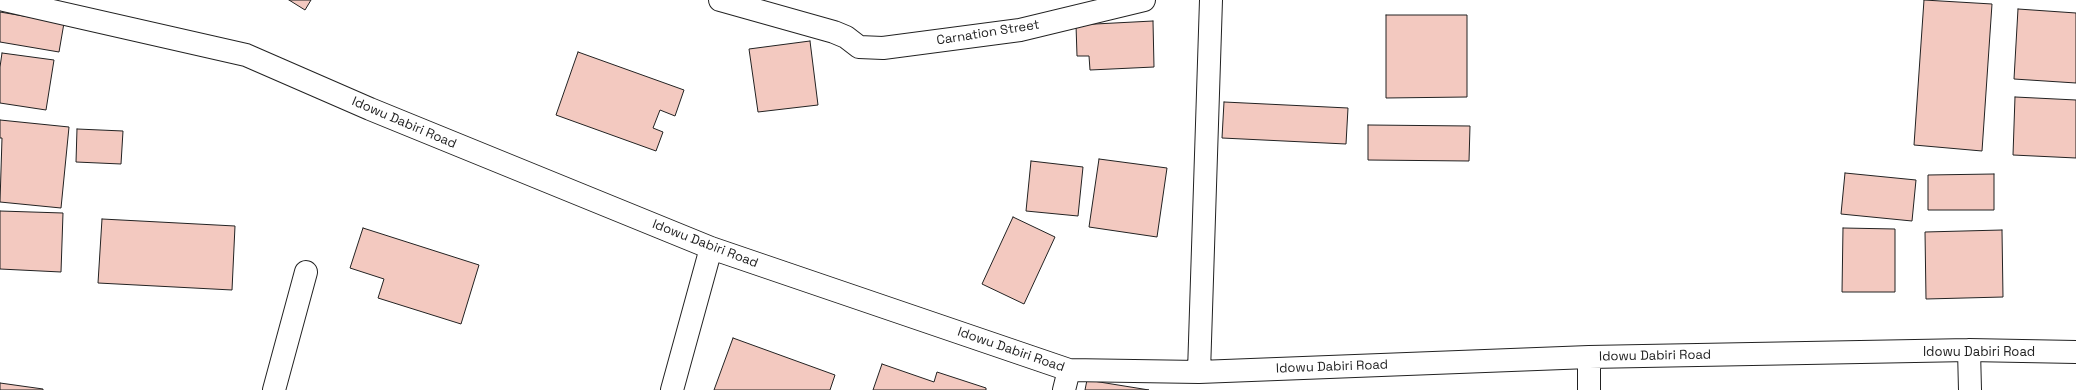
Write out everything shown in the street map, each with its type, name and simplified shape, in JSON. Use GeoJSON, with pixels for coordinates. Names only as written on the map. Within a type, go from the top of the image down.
{"type":"FeatureCollection","features":[{"type":"Feature","properties":{"kind":"street","name":"Idowu Dabiri Road"},"geometry":{"type":"LineString","coordinates":[[4,0],[246,55],[370,109],[711,248],[1067,380],[1199,372],[1589,357],[1969,350],[2076,352]]}},
{"type":"Feature","properties":{"kind":"street","name":"Carnation Street"},"geometry":{"type":"LineString","coordinates":[[720,0],[834,32],[846,37],[859,47],[883,48],[1020,30],[1144,0]]}},
{"type":"Feature","properties":{"kind":"street"},"geometry":{"type":"LineString","coordinates":[[1199,372],[1211,0]]}},
{"type":"Feature","properties":{"kind":"street"},"geometry":{"type":"LineString","coordinates":[[672,390],[711,248]]}},
{"type":"Feature","properties":{"kind":"street"},"geometry":{"type":"LineString","coordinates":[[274,390],[306,272]]}},
{"type":"Feature","properties":{"kind":"street"},"geometry":{"type":"LineString","coordinates":[[1969,350],[1970,390]]}},
{"type":"Feature","properties":{"kind":"street"},"geometry":{"type":"LineString","coordinates":[[1589,357],[1589,390]]}},
{"type":"Feature","properties":{"kind":"building"},"geometry":{"type":"Polygon","coordinates":[[[289,0],[311,0],[305,10],[289,0]]]}},
{"type":"Feature","properties":{"kind":"building"},"geometry":{"type":"Polygon","coordinates":[[[1924,0],[1992,4],[1982,151],[1914,145],[1924,0]]]}},
{"type":"Feature","properties":{"kind":"building"},"geometry":{"type":"Polygon","coordinates":[[[2018,9],[2076,13],[2076,83],[2014,79],[2018,9]]]}},
{"type":"Feature","properties":{"kind":"building"},"geometry":{"type":"Polygon","coordinates":[[[0,12],[64,23],[59,52],[0,42],[0,12]]]}},
{"type":"Feature","properties":{"kind":"building"},"geometry":{"type":"Polygon","coordinates":[[[1386,15],[1467,15],[1467,97],[1386,98],[1386,15]]]}},
{"type":"Feature","properties":{"kind":"building"},"geometry":{"type":"Polygon","coordinates":[[[1153,21],[1154,67],[1090,70],[1089,56],[1077,56],[1076,25],[1153,21]]]}},
{"type":"Feature","properties":{"kind":"building"},"geometry":{"type":"Polygon","coordinates":[[[810,41],[818,105],[758,112],[749,49],[810,41]]]}},
{"type":"Feature","properties":{"kind":"building"},"geometry":{"type":"Polygon","coordinates":[[[578,52],[684,90],[675,116],[660,110],[653,128],[663,132],[656,151],[556,115],[578,52]]]}},
{"type":"Feature","properties":{"kind":"building"},"geometry":{"type":"Polygon","coordinates":[[[2,53],[54,60],[46,110],[0,103],[0,67],[2,53]]]}},
{"type":"Feature","properties":{"kind":"building"},"geometry":{"type":"Polygon","coordinates":[[[2015,97],[2076,100],[2076,158],[2013,155],[2015,97]]]}},
{"type":"Feature","properties":{"kind":"building"},"geometry":{"type":"Polygon","coordinates":[[[1224,102],[1348,108],[1346,144],[1222,138],[1224,102]]]}},
{"type":"Feature","properties":{"kind":"building"},"geometry":{"type":"Polygon","coordinates":[[[0,120],[69,127],[61,208],[0,202],[2,138],[0,138],[0,120]]]}},
{"type":"Feature","properties":{"kind":"building"},"geometry":{"type":"Polygon","coordinates":[[[1368,125],[1470,126],[1469,161],[1368,160],[1368,125]]]}},
{"type":"Feature","properties":{"kind":"building"},"geometry":{"type":"Polygon","coordinates":[[[77,129],[123,131],[121,164],[76,162],[77,129]]]}},
{"type":"Feature","properties":{"kind":"building"},"geometry":{"type":"Polygon","coordinates":[[[1099,159],[1167,168],[1157,237],[1089,227],[1099,159]]]}},
{"type":"Feature","properties":{"kind":"building"},"geometry":{"type":"Polygon","coordinates":[[[1031,161],[1083,167],[1078,216],[1026,211],[1031,161]]]}},
{"type":"Feature","properties":{"kind":"building"},"geometry":{"type":"Polygon","coordinates":[[[1845,173],[1916,180],[1912,221],[1841,214],[1845,173]]]}},
{"type":"Feature","properties":{"kind":"building"},"geometry":{"type":"Polygon","coordinates":[[[1994,174],[1994,210],[1928,210],[1928,175],[1994,174]]]}},
{"type":"Feature","properties":{"kind":"building"},"geometry":{"type":"Polygon","coordinates":[[[0,211],[63,213],[61,272],[0,269],[0,211]]]}},
{"type":"Feature","properties":{"kind":"building"},"geometry":{"type":"Polygon","coordinates":[[[1013,217],[1055,237],[1024,304],[982,284],[1013,217]]]}},
{"type":"Feature","properties":{"kind":"building"},"geometry":{"type":"Polygon","coordinates":[[[102,219],[235,226],[232,290],[98,283],[102,219]]]}},
{"type":"Feature","properties":{"kind":"building"},"geometry":{"type":"Polygon","coordinates":[[[363,228],[479,265],[461,324],[378,298],[384,279],[350,268],[363,228]]]}},
{"type":"Feature","properties":{"kind":"building"},"geometry":{"type":"Polygon","coordinates":[[[1843,228],[1895,229],[1895,292],[1842,292],[1843,228]]]}},
{"type":"Feature","properties":{"kind":"building"},"geometry":{"type":"Polygon","coordinates":[[[2002,230],[2003,297],[1926,299],[1925,232],[2002,230]]]}},
{"type":"Feature","properties":{"kind":"building"},"geometry":{"type":"Polygon","coordinates":[[[733,338],[835,375],[830,390],[714,390],[733,338]]]}},
{"type":"Feature","properties":{"kind":"building"},"geometry":{"type":"Polygon","coordinates":[[[882,364],[934,382],[937,372],[986,388],[986,390],[873,390],[882,364]]]}},
{"type":"Feature","properties":{"kind":"building"},"geometry":{"type":"Polygon","coordinates":[[[1087,380],[1149,390],[1085,390],[1087,380]]]}},
{"type":"Feature","properties":{"kind":"building"},"geometry":{"type":"Polygon","coordinates":[[[0,383],[43,389],[43,390],[0,390],[0,383]]]}}]}
